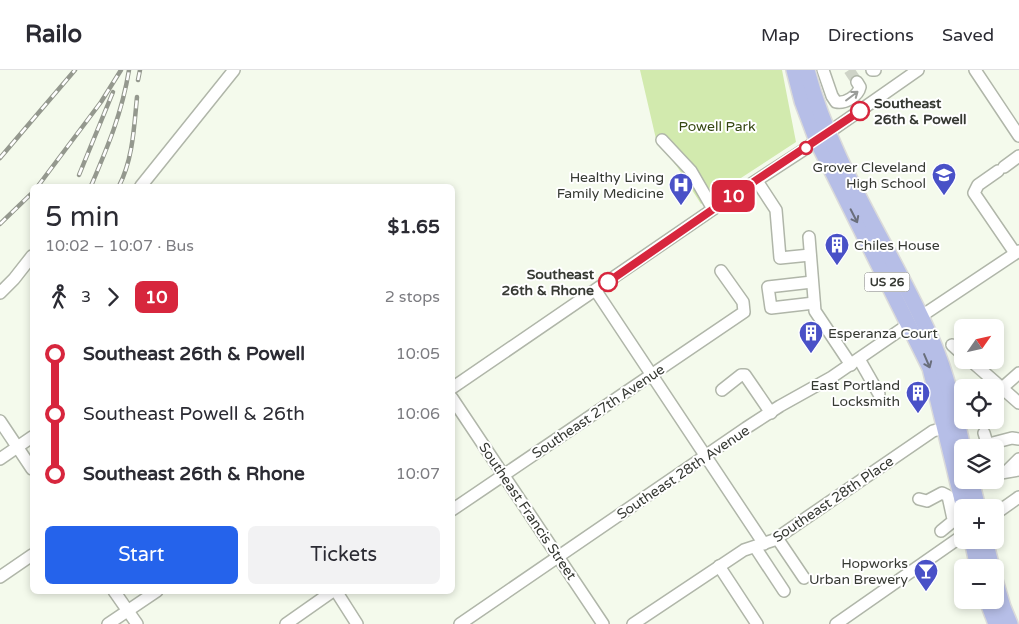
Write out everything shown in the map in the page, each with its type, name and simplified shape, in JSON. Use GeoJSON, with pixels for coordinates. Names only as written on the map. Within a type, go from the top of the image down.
{"type":"FeatureCollection","features":[{"type":"Feature","properties":{"kind":"main road","name":"US 26"},"geometry":{"type":"LineString","coordinates":[[794,70],[802,101],[915,321],[942,365],[953,408],[952,426],[956,439]]}},
{"type":"Feature","properties":{"kind":"main road","name":"US 26"},"geometry":{"type":"LineString","coordinates":[[807,70],[815,98],[822,137]]}},
{"type":"Feature","properties":{"kind":"main road","name":"US 26"},"geometry":{"type":"LineString","coordinates":[[952,426],[958,439]]}},
{"type":"Feature","properties":{"kind":"main road"},"geometry":{"type":"LineString","coordinates":[[995,609],[1007,622]]}},
{"type":"Feature","properties":{"kind":"main road"},"geometry":{"type":"LineString","coordinates":[[1003,609],[1007,622]]}},
{"type":"Feature","properties":{"kind":"street"},"geometry":{"type":"LineString","coordinates":[[143,184],[234,70]]}},
{"type":"Feature","properties":{"kind":"street"},"geometry":{"type":"LineString","coordinates":[[823,70],[836,102],[843,102],[857,93],[860,87],[857,82]]}},
{"type":"Feature","properties":{"kind":"street"},"geometry":{"type":"LineString","coordinates":[[455,386],[918,70]]}},
{"type":"Feature","properties":{"kind":"street"},"geometry":{"type":"LineString","coordinates":[[975,70],[1019,136]]}},
{"type":"Feature","properties":{"kind":"street"},"geometry":{"type":"LineString","coordinates":[[662,140],[691,171],[713,210]]}},
{"type":"Feature","properties":{"kind":"street"},"geometry":{"type":"LineString","coordinates":[[1017,252],[974,193],[978,185],[1019,156]]}},
{"type":"Feature","properties":{"kind":"street"},"geometry":{"type":"LineString","coordinates":[[757,181],[776,210],[780,258],[810,255]]}},
{"type":"Feature","properties":{"kind":"street"},"geometry":{"type":"LineString","coordinates":[[809,237],[814,303],[817,314],[879,394]]}},
{"type":"Feature","properties":{"kind":"street","name":"Southeast 28th Avenue"},"geometry":{"type":"LineString","coordinates":[[460,624],[771,412],[832,378],[1017,252]]}},
{"type":"Feature","properties":{"kind":"street"},"geometry":{"type":"LineString","coordinates":[[0,293],[30,259]]}},
{"type":"Feature","properties":{"kind":"street","name":"Southeast 27th Avenue"},"geometry":{"type":"LineString","coordinates":[[455,508],[744,312],[743,302],[721,271]]}},
{"type":"Feature","properties":{"kind":"street"},"geometry":{"type":"LineString","coordinates":[[812,282],[768,287],[770,308],[814,303]]}},
{"type":"Feature","properties":{"kind":"street"},"geometry":{"type":"LineString","coordinates":[[596,291],[706,456],[760,546],[784,591]]}},
{"type":"Feature","properties":{"kind":"street"},"geometry":{"type":"LineString","coordinates":[[980,369],[990,378]]}},
{"type":"Feature","properties":{"kind":"street"},"geometry":{"type":"LineString","coordinates":[[1004,386],[1019,373]]}},
{"type":"Feature","properties":{"kind":"street"},"geometry":{"type":"LineString","coordinates":[[722,390],[741,375],[746,375],[771,412]]}},
{"type":"Feature","properties":{"kind":"street"},"geometry":{"type":"LineString","coordinates":[[1004,390],[1019,403]]}},
{"type":"Feature","properties":{"kind":"street","name":"Southeast Francis Street"},"geometry":{"type":"LineString","coordinates":[[455,402],[604,624]]}},
{"type":"Feature","properties":{"kind":"street"},"geometry":{"type":"LineString","coordinates":[[0,421],[30,467]]}},
{"type":"Feature","properties":{"kind":"street","name":"Southeast 28th Place"},"geometry":{"type":"LineString","coordinates":[[634,624],[744,550],[760,546],[778,538],[933,431],[952,426]]}},
{"type":"Feature","properties":{"kind":"street"},"geometry":{"type":"LineString","coordinates":[[984,433],[989,444],[1018,435]]}},
{"type":"Feature","properties":{"kind":"street"},"geometry":{"type":"LineString","coordinates":[[0,459],[30,438]]}},
{"type":"Feature","properties":{"kind":"street"},"geometry":{"type":"LineString","coordinates":[[1007,473],[1019,459]]}},
{"type":"Feature","properties":{"kind":"street"},"geometry":{"type":"LineString","coordinates":[[1007,473],[1019,475]]}},
{"type":"Feature","properties":{"kind":"street"},"geometry":{"type":"LineString","coordinates":[[919,499],[926,501],[940,493],[948,496],[953,519],[941,531]]}},
{"type":"Feature","properties":{"kind":"street"},"geometry":{"type":"LineString","coordinates":[[1004,508],[1019,498]]}},
{"type":"Feature","properties":{"kind":"street"},"geometry":{"type":"LineString","coordinates":[[778,538],[804,578]]}},
{"type":"Feature","properties":{"kind":"street"},"geometry":{"type":"LineString","coordinates":[[840,623],[954,541]]}},
{"type":"Feature","properties":{"kind":"street"},"geometry":{"type":"LineString","coordinates":[[0,577],[30,556]]}},
{"type":"Feature","properties":{"kind":"street"},"geometry":{"type":"LineString","coordinates":[[719,566],[758,624]]}},
{"type":"Feature","properties":{"kind":"street"},"geometry":{"type":"LineString","coordinates":[[116,594],[137,624]]}},
{"type":"Feature","properties":{"kind":"street"},"geometry":{"type":"LineString","coordinates":[[108,624],[153,594]]}},
{"type":"Feature","properties":{"kind":"street"},"geometry":{"type":"LineString","coordinates":[[286,624],[330,594]]}},
{"type":"Feature","properties":{"kind":"street"},"geometry":{"type":"LineString","coordinates":[[336,594],[358,624]]}},
{"type":"Feature","properties":{"kind":"green space","name":"Powell Park"},"geometry":{"type":"Polygon","coordinates":[[[640,70],[782,70],[796,142],[701,204],[678,168],[656,139],[640,70]]]}},
{"type":"Feature","properties":{"kind":"tunnel"},"geometry":{"type":"LineString","coordinates":[[849,70],[857,82]]}},
{"type":"Feature","properties":{"kind":"railway"},"geometry":{"type":"LineString","coordinates":[[0,158],[75,70]]}},
{"type":"Feature","properties":{"kind":"railway"},"geometry":{"type":"LineString","coordinates":[[40,184],[101,102],[121,70]]}},
{"type":"Feature","properties":{"kind":"railway"},"geometry":{"type":"LineString","coordinates":[[92,184],[109,143],[129,70]]}},
{"type":"Feature","properties":{"kind":"railway"},"geometry":{"type":"LineString","coordinates":[[138,80],[140,70]]}},
{"type":"Feature","properties":{"kind":"railway"},"geometry":{"type":"LineString","coordinates":[[79,175],[113,92]]}},
{"type":"Feature","properties":{"kind":"railway"},"geometry":{"type":"LineString","coordinates":[[120,184],[130,154],[137,97]]}},
{"type":"Feature","properties":{"kind":"railway"},"geometry":{"type":"LineString","coordinates":[[0,224],[30,195]]}},
{"type":"Feature","properties":{"kind":"bus line","name":"10"},"geometry":{"type":"LineString","coordinates":[[608,282],[860,111]]}},
{"type":"Feature","properties":{"kind":"place","name":"Southeast 26th & Powell"},"geometry":{"type":"Point","coordinates":[860,111]}},
{"type":"Feature","properties":{"kind":"place","name":"Grover Cleveland High School"},"geometry":{"type":"Point","coordinates":[944,196]}},
{"type":"Feature","properties":{"kind":"place","name":"Healthy Living Family Medicine"},"geometry":{"type":"Point","coordinates":[681,206]}},
{"type":"Feature","properties":{"kind":"place","name":"Chiles House"},"geometry":{"type":"Point","coordinates":[837,266]}},
{"type":"Feature","properties":{"kind":"place","name":"Southeast 26th & Rhone"},"geometry":{"type":"Point","coordinates":[608,282]}},
{"type":"Feature","properties":{"kind":"place","name":"Esperanza Court"},"geometry":{"type":"Point","coordinates":[811,354]}},
{"type":"Feature","properties":{"kind":"place","name":"East Portland Locksmith"},"geometry":{"type":"Point","coordinates":[918,414]}},
{"type":"Feature","properties":{"kind":"place","name":"Hopworks Urban Brewery"},"geometry":{"type":"Point","coordinates":[926,592]}}]}
